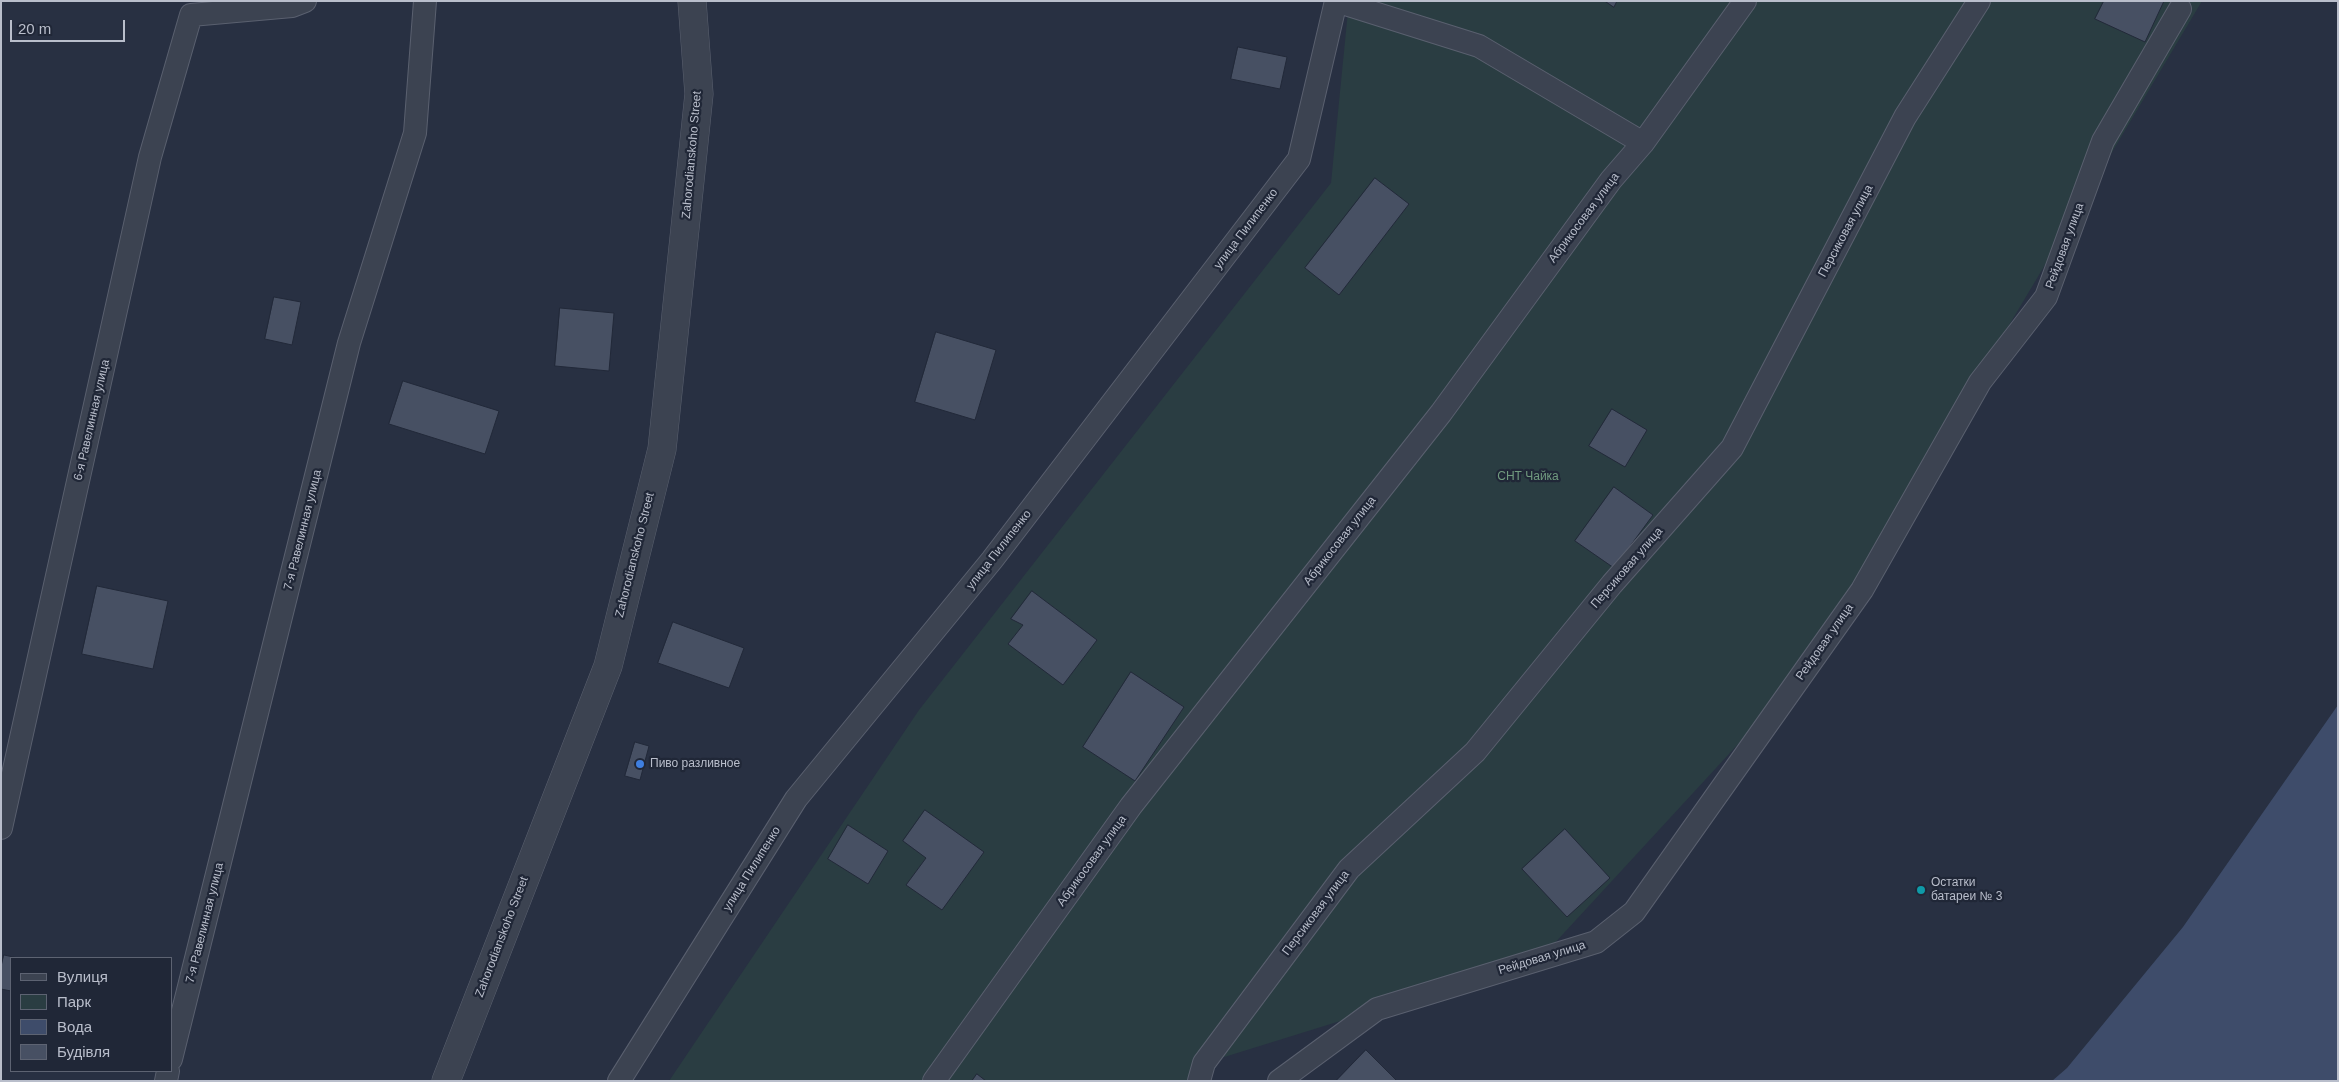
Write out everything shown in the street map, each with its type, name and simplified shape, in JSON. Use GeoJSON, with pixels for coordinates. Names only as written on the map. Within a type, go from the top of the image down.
{"type":"FeatureCollection","features":[{"type":"Feature","properties":{"kind":"street","name":"Zahorodianskoho Street"},"geometry":{"type":"LineString","coordinates":[[446,1081],[608,666],[662,449],[699,94],[692,1]]}},
{"type":"Feature","properties":{"kind":"lane","name":"6-я Равелинная улица"},"geometry":{"type":"LineString","coordinates":[[1,828],[150,157],[191,15],[292,6],[305,1]]}},
{"type":"Feature","properties":{"kind":"lane","name":"7-я Равелинная улица"},"geometry":{"type":"LineString","coordinates":[[172,1055],[349,343],[415,133],[425,1]]}},
{"type":"Feature","properties":{"kind":"lane"},"geometry":{"type":"LineString","coordinates":[[1336,1],[1479,46],[1643,143]]}},
{"type":"Feature","properties":{"kind":"lane","name":"улица Пилипенко"},"geometry":{"type":"LineString","coordinates":[[619,1081],[796,799],[992,560],[1299,159],[1336,1]]}},
{"type":"Feature","properties":{"kind":"lane","name":"Абрикосовая улица"},"geometry":{"type":"LineString","coordinates":[[934,1081],[1131,806],[1441,413],[1611,180],[1643,143],[1746,1]]}},
{"type":"Feature","properties":{"kind":"lane","name":"Персиковая улица"},"geometry":{"type":"LineString","coordinates":[[1199,1081],[1204,1063],[1348,869],[1475,752],[1612,584],[1732,448],[1905,117],[1979,1]]}},
{"type":"Feature","properties":{"kind":"lane","name":"Рейдовая улица"},"geometry":{"type":"LineString","coordinates":[[1279,1081],[1377,1009],[1596,942],[1634,912],[1862,590],[1980,382],[2046,297],[2103,141],[2180,9]]}},
{"type":"Feature","properties":{"kind":"green space","name":"СНТ Чайка"},"geometry":{"type":"Polygon","coordinates":[[[1349,1],[2202,1],[1799,678],[1540,959],[1205,1063],[1187,1081],[669,1081],[919,710],[1331,183],[1349,1]]]}},
{"type":"Feature","properties":{"kind":"water"},"geometry":{"type":"Polygon","coordinates":[[[2338,705],[2338,1081],[2052,1081],[2067,1068],[2183,927],[2338,705]]]}},
{"type":"Feature","properties":{"kind":"building"},"geometry":{"type":"Polygon","coordinates":[[[1605,1],[1617,1],[1614,7],[1605,1]]]}},
{"type":"Feature","properties":{"kind":"building"},"geometry":{"type":"Polygon","coordinates":[[[2104,1],[2164,1],[2145,42],[2095,19],[2104,1]]]}},
{"type":"Feature","properties":{"kind":"building"},"geometry":{"type":"Polygon","coordinates":[[[1238,47],[1287,57],[1280,89],[1231,79],[1238,47]]]}},
{"type":"Feature","properties":{"kind":"building"},"geometry":{"type":"Polygon","coordinates":[[[1375,178],[1409,204],[1339,295],[1305,268],[1375,178]]]}},
{"type":"Feature","properties":{"kind":"building"},"geometry":{"type":"Polygon","coordinates":[[[274,297],[301,302],[292,345],[265,339],[274,297]]]}},
{"type":"Feature","properties":{"kind":"building"},"geometry":{"type":"Polygon","coordinates":[[[560,308],[614,313],[609,371],[555,366],[560,308]]]}},
{"type":"Feature","properties":{"kind":"building"},"geometry":{"type":"Polygon","coordinates":[[[936,332],[996,350],[975,420],[915,402],[936,332]]]}},
{"type":"Feature","properties":{"kind":"building"},"geometry":{"type":"Polygon","coordinates":[[[403,381],[499,411],[485,454],[389,424],[403,381]]]}},
{"type":"Feature","properties":{"kind":"building"},"geometry":{"type":"Polygon","coordinates":[[[1612,409],[1647,430],[1625,467],[1589,446],[1612,409]]]}},
{"type":"Feature","properties":{"kind":"building"},"geometry":{"type":"Polygon","coordinates":[[[1614,487],[1653,515],[1614,568],[1575,541],[1614,487]]]}},
{"type":"Feature","properties":{"kind":"building"},"geometry":{"type":"Polygon","coordinates":[[[97,586],[168,601],[153,669],[82,654],[97,586]]]}},
{"type":"Feature","properties":{"kind":"building"},"geometry":{"type":"Polygon","coordinates":[[[1032,591],[1097,640],[1063,685],[1008,644],[1023,625],[1011,619],[1032,591]]]}},
{"type":"Feature","properties":{"kind":"building"},"geometry":{"type":"Polygon","coordinates":[[[673,622],[744,648],[729,688],[658,663],[673,622]]]}},
{"type":"Feature","properties":{"kind":"building"},"geometry":{"type":"Polygon","coordinates":[[[1131,672],[1184,707],[1135,781],[1083,747],[1131,672]]]}},
{"type":"Feature","properties":{"kind":"building"},"geometry":{"type":"Polygon","coordinates":[[[635,742],[649,746],[640,780],[625,776],[635,742]]]}},
{"type":"Feature","properties":{"kind":"building"},"geometry":{"type":"Polygon","coordinates":[[[925,810],[984,852],[942,910],[906,885],[926,858],[903,841],[925,810]]]}},
{"type":"Feature","properties":{"kind":"building"},"geometry":{"type":"Polygon","coordinates":[[[848,825],[888,851],[868,884],[828,859],[848,825]]]}},
{"type":"Feature","properties":{"kind":"building"},"geometry":{"type":"Polygon","coordinates":[[[1565,829],[1610,878],[1567,917],[1522,869],[1565,829]]]}},
{"type":"Feature","properties":{"kind":"building"},"geometry":{"type":"Polygon","coordinates":[[[4,955],[13,957],[10,957],[10,991],[1,989],[1,967],[4,955]]]}},
{"type":"Feature","properties":{"kind":"building"},"geometry":{"type":"Polygon","coordinates":[[[1366,1050],[1397,1081],[1336,1081],[1366,1050]]]}},
{"type":"Feature","properties":{"kind":"building"},"geometry":{"type":"Polygon","coordinates":[[[977,1074],[986,1081],[972,1081],[977,1074]]]}},
{"type":"Feature","properties":{"kind":"place","name":"Пиво разливное"},"geometry":{"type":"Point","coordinates":[640,764]}},
{"type":"Feature","properties":{"kind":"place","name":"Остатки батареи № 3"},"geometry":{"type":"Point","coordinates":[1921,890]}}]}
